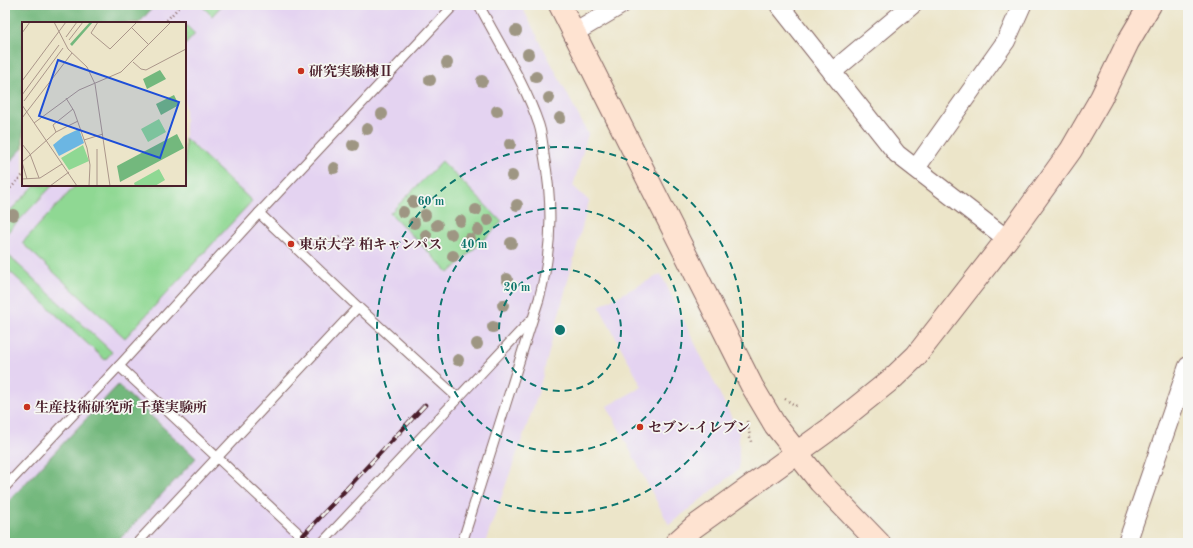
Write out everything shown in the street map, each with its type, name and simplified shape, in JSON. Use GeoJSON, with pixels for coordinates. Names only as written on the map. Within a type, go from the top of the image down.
{"type":"FeatureCollection","features":[{"type":"Feature","properties":{"kind":"street"},"geometry":{"type":"LineString","coordinates":[[560,5],[752,386],[775,424],[797,454],[820,482],[879,543]]}},
{"type":"Feature","properties":{"kind":"street"},"geometry":{"type":"LineString","coordinates":[[574,33],[621,5]]}},
{"type":"Feature","properties":{"kind":"street"},"geometry":{"type":"LineString","coordinates":[[779,5],[897,154],[1007,239]]}},
{"type":"Feature","properties":{"kind":"street"},"geometry":{"type":"LineString","coordinates":[[832,72],[912,5]]}},
{"type":"Feature","properties":{"kind":"street"},"geometry":{"type":"LineString","coordinates":[[916,168],[1006,41],[1022,5]]}},
{"type":"Feature","properties":{"kind":"street"},"geometry":{"type":"LineString","coordinates":[[676,543],[722,506],[797,454],[893,378],[916,356],[1007,239],[1071,150],[1101,98],[1128,42],[1150,5]]}},
{"type":"Feature","properties":{"kind":"street"},"geometry":{"type":"LineString","coordinates":[[1128,543],[1188,366]]}},
{"type":"Feature","properties":{"kind":"lane"},"geometry":{"type":"LineString","coordinates":[[5,487],[454,5]]}},
{"type":"Feature","properties":{"kind":"lane"},"geometry":{"type":"LineString","coordinates":[[462,543],[533,318],[544,279],[549,249],[550,202],[539,126],[529,101],[479,5]]}},
{"type":"Feature","properties":{"kind":"lane"},"geometry":{"type":"LineString","coordinates":[[259,213],[358,307],[458,398]]}},
{"type":"Feature","properties":{"kind":"lane"},"geometry":{"type":"LineString","coordinates":[[137,543],[358,307]]}},
{"type":"Feature","properties":{"kind":"lane"},"geometry":{"type":"LineString","coordinates":[[322,543],[533,318]]}},
{"type":"Feature","properties":{"kind":"lane"},"geometry":{"type":"LineString","coordinates":[[119,366],[309,543]]}},
{"type":"Feature","properties":{"kind":"path"},"geometry":{"type":"LineString","coordinates":[[165,22],[181,5]]}},
{"type":"Feature","properties":{"kind":"path"},"geometry":{"type":"LineString","coordinates":[[5,194],[22,176]]}},
{"type":"Feature","properties":{"kind":"path"},"geometry":{"type":"LineString","coordinates":[[298,250],[342,236]]}},
{"type":"Feature","properties":{"kind":"shaded area","name":"東京大学 柏キャンパス"},"geometry":{"type":"Polygon","coordinates":[[[5,5],[521,5],[588,134],[573,186],[589,201],[537,397],[485,543],[5,543],[5,5]]]}},
{"type":"Feature","properties":{"kind":"shaded area"},"geometry":{"type":"Polygon","coordinates":[[[661,274],[739,433],[739,469],[669,525],[607,406],[642,387],[599,306],[661,274]]]}},
{"type":"Feature","properties":{"kind":"green space"},"geometry":{"type":"Polygon","coordinates":[[[5,5],[155,5],[140,22],[22,22],[22,149],[5,167],[5,5]]]}},
{"type":"Feature","properties":{"kind":"green space"},"geometry":{"type":"Polygon","coordinates":[[[222,5],[212,16],[202,6],[222,5]]]}},
{"type":"Feature","properties":{"kind":"green space"},"geometry":{"type":"Polygon","coordinates":[[[186,25],[195,34],[186,44],[186,25]]]}},
{"type":"Feature","properties":{"kind":"green space"},"geometry":{"type":"Polygon","coordinates":[[[186,139],[252,201],[125,338],[22,243],[75,186],[186,186],[186,139]]]}},
{"type":"Feature","properties":{"kind":"green space"},"geometry":{"type":"Polygon","coordinates":[[[442,161],[502,222],[449,273],[390,213],[442,161]]]}},
{"type":"Feature","properties":{"kind":"green space"},"geometry":{"type":"Polygon","coordinates":[[[34,186],[52,186],[5,235],[5,216],[34,186]]]}},
{"type":"Feature","properties":{"kind":"green space"},"geometry":{"type":"Polygon","coordinates":[[[7,254],[112,352],[105,360],[5,267],[5,258],[7,254]]]}},
{"type":"Feature","properties":{"kind":"green space"},"geometry":{"type":"Polygon","coordinates":[[[118,385],[196,458],[116,543],[13,543],[5,535],[5,505],[118,385]]]}},
{"type":"Feature","properties":{"kind":"railway"},"geometry":{"type":"LineString","coordinates":[[296,543],[425,405]]}},
{"type":"Feature","properties":{"kind":"place","name":"研究実験棟Ⅱ"},"geometry":{"type":"Point","coordinates":[301,71]}},
{"type":"Feature","properties":{"kind":"place","name":"東京大学 柏キャンパス"},"geometry":{"type":"Point","coordinates":[291,244]}},
{"type":"Feature","properties":{"kind":"place","name":"生産技術研究所 千葉実験所"},"geometry":{"type":"Point","coordinates":[27,407]}},
{"type":"Feature","properties":{"kind":"place","name":"セブン-イレブン"},"geometry":{"type":"Point","coordinates":[640,427]}}]}
